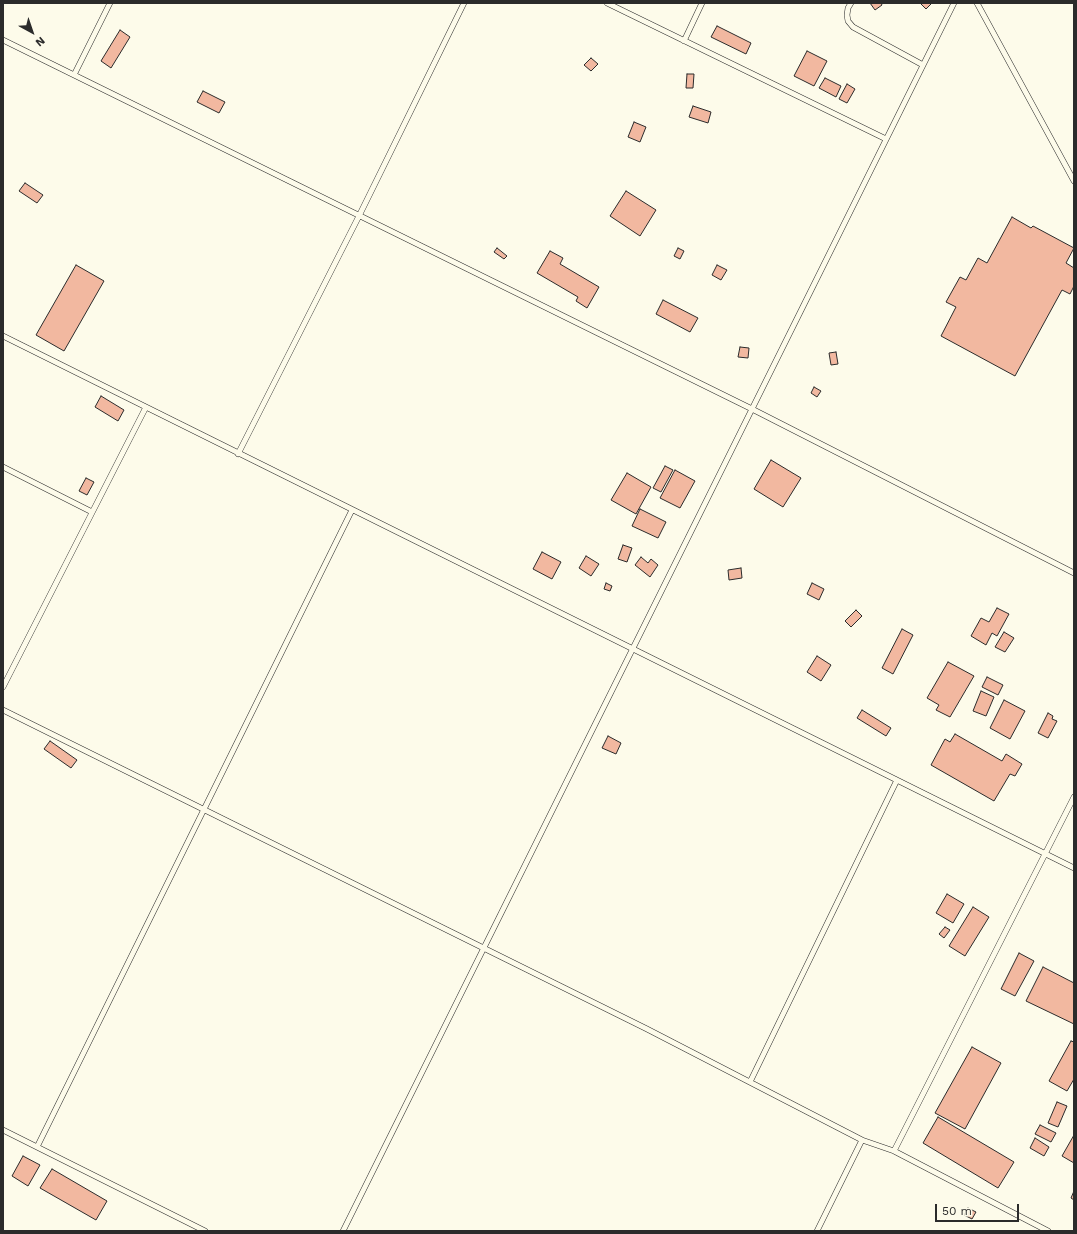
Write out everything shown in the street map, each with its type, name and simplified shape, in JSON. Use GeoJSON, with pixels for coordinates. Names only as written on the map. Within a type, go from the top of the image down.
{"type":"FeatureCollection","features":[{"type":"Feature","properties":{"kind":"lane"},"geometry":{"type":"LineString","coordinates":[[74,75],[110,3]]}},
{"type":"Feature","properties":{"kind":"lane"},"geometry":{"type":"LineString","coordinates":[[238,454],[359,216],[464,3]]}},
{"type":"Feature","properties":{"kind":"lane"},"geometry":{"type":"LineString","coordinates":[[607,3],[886,140]]}},
{"type":"Feature","properties":{"kind":"lane"},"geometry":{"type":"LineString","coordinates":[[684,41],[702,3]]}},
{"type":"Feature","properties":{"kind":"lane"},"geometry":{"type":"LineString","coordinates":[[850,3],[846,16],[848,21],[854,27],[923,65]]}},
{"type":"Feature","properties":{"kind":"lane"},"geometry":{"type":"LineString","coordinates":[[343,1231],[954,3]]}},
{"type":"Feature","properties":{"kind":"lane"},"geometry":{"type":"LineString","coordinates":[[976,3],[1074,181]]}},
{"type":"Feature","properties":{"kind":"lane"},"geometry":{"type":"LineString","coordinates":[[3,40],[752,409],[1074,573]]}},
{"type":"Feature","properties":{"kind":"lane"},"geometry":{"type":"LineString","coordinates":[[3,336],[1074,868]]}},
{"type":"Feature","properties":{"kind":"lane"},"geometry":{"type":"LineString","coordinates":[[3,687],[146,407]]}},
{"type":"Feature","properties":{"kind":"lane"},"geometry":{"type":"LineString","coordinates":[[3,467],[92,512]]}},
{"type":"Feature","properties":{"kind":"lane"},"geometry":{"type":"LineString","coordinates":[[37,1146],[352,510]]}},
{"type":"Feature","properties":{"kind":"lane"},"geometry":{"type":"LineString","coordinates":[[3,710],[647,1029],[862,1140],[894,1151],[1048,1231]]}},
{"type":"Feature","properties":{"kind":"lane"},"geometry":{"type":"LineString","coordinates":[[750,1082],[897,780]]}},
{"type":"Feature","properties":{"kind":"lane"},"geometry":{"type":"LineString","coordinates":[[894,1151],[1074,797]]}},
{"type":"Feature","properties":{"kind":"lane"},"geometry":{"type":"LineString","coordinates":[[3,1130],[205,1231]]}},
{"type":"Feature","properties":{"kind":"lane"},"geometry":{"type":"LineString","coordinates":[[817,1231],[862,1140]]}},
{"type":"Feature","properties":{"kind":"building"},"geometry":{"type":"Polygon","coordinates":[[[870,3],[881,3],[882,5],[875,10],[870,3]]]}},
{"type":"Feature","properties":{"kind":"building"},"geometry":{"type":"Polygon","coordinates":[[[920,3],[932,3],[926,9],[920,3]]]}},
{"type":"Feature","properties":{"kind":"building"},"geometry":{"type":"Polygon","coordinates":[[[717,26],[751,43],[746,54],[711,37],[717,26]]]}},
{"type":"Feature","properties":{"kind":"building"},"geometry":{"type":"Polygon","coordinates":[[[120,30],[130,37],[111,68],[101,61],[120,30]]]}},
{"type":"Feature","properties":{"kind":"building"},"geometry":{"type":"Polygon","coordinates":[[[807,51],[827,61],[814,86],[794,76],[807,51]]]}},
{"type":"Feature","properties":{"kind":"building"},"geometry":{"type":"Polygon","coordinates":[[[591,58],[598,64],[591,71],[584,65],[591,58]]]}},
{"type":"Feature","properties":{"kind":"building"},"geometry":{"type":"Polygon","coordinates":[[[687,74],[694,74],[693,88],[686,88],[687,74]]]}},
{"type":"Feature","properties":{"kind":"building"},"geometry":{"type":"Polygon","coordinates":[[[825,78],[841,86],[836,97],[819,88],[825,78]]]}},
{"type":"Feature","properties":{"kind":"building"},"geometry":{"type":"Polygon","coordinates":[[[847,84],[855,89],[847,103],[839,99],[847,84]]]}},
{"type":"Feature","properties":{"kind":"building"},"geometry":{"type":"Polygon","coordinates":[[[203,91],[225,102],[219,113],[197,102],[203,91]]]}},
{"type":"Feature","properties":{"kind":"building"},"geometry":{"type":"Polygon","coordinates":[[[693,106],[711,112],[708,123],[689,117],[693,106]]]}},
{"type":"Feature","properties":{"kind":"building"},"geometry":{"type":"Polygon","coordinates":[[[634,122],[646,127],[640,142],[628,137],[634,122]]]}},
{"type":"Feature","properties":{"kind":"building"},"geometry":{"type":"Polygon","coordinates":[[[25,183],[43,195],[37,203],[19,191],[25,183]]]}},
{"type":"Feature","properties":{"kind":"building"},"geometry":{"type":"Polygon","coordinates":[[[626,191],[656,210],[640,236],[610,216],[626,191]]]}},
{"type":"Feature","properties":{"kind":"building"},"geometry":{"type":"Polygon","coordinates":[[[1012,217],[1031,228],[1033,226],[1074,248],[1066,263],[1074,268],[1074,286],[1070,294],[1062,290],[1015,376],[941,336],[956,307],[946,302],[960,277],[966,280],[978,258],[987,263],[1012,217]]]}},
{"type":"Feature","properties":{"kind":"building"},"geometry":{"type":"Polygon","coordinates":[[[497,248],[507,256],[504,259],[494,252],[497,248]]]}},
{"type":"Feature","properties":{"kind":"building"},"geometry":{"type":"Polygon","coordinates":[[[678,248],[684,251],[680,259],[674,256],[678,248]]]}},
{"type":"Feature","properties":{"kind":"building"},"geometry":{"type":"Polygon","coordinates":[[[550,251],[563,258],[560,264],[599,287],[587,308],[576,301],[578,297],[537,273],[550,251]]]}},
{"type":"Feature","properties":{"kind":"building"},"geometry":{"type":"Polygon","coordinates":[[[76,265],[104,281],[64,351],[36,335],[76,265]]]}},
{"type":"Feature","properties":{"kind":"building"},"geometry":{"type":"Polygon","coordinates":[[[717,265],[727,270],[721,280],[712,275],[717,265]]]}},
{"type":"Feature","properties":{"kind":"building"},"geometry":{"type":"Polygon","coordinates":[[[663,300],[698,318],[690,332],[656,314],[663,300]]]}},
{"type":"Feature","properties":{"kind":"building"},"geometry":{"type":"Polygon","coordinates":[[[740,347],[749,348],[748,358],[738,357],[740,347]]]}},
{"type":"Feature","properties":{"kind":"building"},"geometry":{"type":"Polygon","coordinates":[[[836,352],[838,364],[831,365],[829,353],[836,352]]]}},
{"type":"Feature","properties":{"kind":"building"},"geometry":{"type":"Polygon","coordinates":[[[814,387],[821,391],[817,397],[811,393],[814,387]]]}},
{"type":"Feature","properties":{"kind":"building"},"geometry":{"type":"Polygon","coordinates":[[[101,396],[124,410],[118,421],[95,407],[101,396]]]}},
{"type":"Feature","properties":{"kind":"building"},"geometry":{"type":"Polygon","coordinates":[[[771,460],[801,478],[783,507],[754,489],[771,460]]]}},
{"type":"Feature","properties":{"kind":"building"},"geometry":{"type":"Polygon","coordinates":[[[665,466],[673,470],[661,492],[653,488],[665,466]]]}},
{"type":"Feature","properties":{"kind":"building"},"geometry":{"type":"Polygon","coordinates":[[[675,470],[695,481],[680,508],[660,498],[675,470]]]}},
{"type":"Feature","properties":{"kind":"building"},"geometry":{"type":"Polygon","coordinates":[[[627,473],[651,487],[636,514],[611,500],[627,473]]]}},
{"type":"Feature","properties":{"kind":"building"},"geometry":{"type":"Polygon","coordinates":[[[86,478],[94,482],[87,495],[79,491],[86,478]]]}},
{"type":"Feature","properties":{"kind":"building"},"geometry":{"type":"Polygon","coordinates":[[[640,509],[666,522],[658,538],[632,526],[640,509]]]}},
{"type":"Feature","properties":{"kind":"building"},"geometry":{"type":"Polygon","coordinates":[[[623,545],[632,548],[627,562],[618,559],[623,545]]]}},
{"type":"Feature","properties":{"kind":"building"},"geometry":{"type":"Polygon","coordinates":[[[542,552],[561,562],[552,579],[533,569],[542,552]]]}},
{"type":"Feature","properties":{"kind":"building"},"geometry":{"type":"Polygon","coordinates":[[[586,556],[599,564],[591,576],[579,568],[586,556]]]}},
{"type":"Feature","properties":{"kind":"building"},"geometry":{"type":"Polygon","coordinates":[[[641,557],[648,563],[651,559],[658,565],[650,577],[635,565],[641,557]]]}},
{"type":"Feature","properties":{"kind":"building"},"geometry":{"type":"Polygon","coordinates":[[[741,568],[742,578],[729,580],[728,570],[741,568]]]}},
{"type":"Feature","properties":{"kind":"building"},"geometry":{"type":"Polygon","coordinates":[[[606,583],[612,586],[610,591],[604,589],[606,583]]]}},
{"type":"Feature","properties":{"kind":"building"},"geometry":{"type":"Polygon","coordinates":[[[812,583],[824,589],[819,600],[807,594],[812,583]]]}},
{"type":"Feature","properties":{"kind":"building"},"geometry":{"type":"Polygon","coordinates":[[[997,608],[1009,614],[997,636],[992,633],[986,645],[971,636],[981,618],[989,622],[997,608]]]}},
{"type":"Feature","properties":{"kind":"building"},"geometry":{"type":"Polygon","coordinates":[[[856,610],[862,616],[851,627],[845,621],[856,610]]]}},
{"type":"Feature","properties":{"kind":"building"},"geometry":{"type":"Polygon","coordinates":[[[902,629],[913,635],[893,674],[882,668],[902,629]]]}},
{"type":"Feature","properties":{"kind":"building"},"geometry":{"type":"Polygon","coordinates":[[[1004,632],[1014,638],[1005,652],[995,647],[1004,632]]]}},
{"type":"Feature","properties":{"kind":"building"},"geometry":{"type":"Polygon","coordinates":[[[817,656],[831,665],[821,681],[807,672],[817,656]]]}},
{"type":"Feature","properties":{"kind":"building"},"geometry":{"type":"Polygon","coordinates":[[[948,662],[974,676],[950,717],[936,710],[939,705],[927,698],[948,662]]]}},
{"type":"Feature","properties":{"kind":"building"},"geometry":{"type":"Polygon","coordinates":[[[987,677],[1003,685],[998,695],[982,687],[987,677]]]}},
{"type":"Feature","properties":{"kind":"building"},"geometry":{"type":"Polygon","coordinates":[[[981,691],[994,697],[986,716],[973,711],[981,691]]]}},
{"type":"Feature","properties":{"kind":"building"},"geometry":{"type":"Polygon","coordinates":[[[1004,700],[1025,711],[1010,739],[990,728],[1004,700]]]}},
{"type":"Feature","properties":{"kind":"building"},"geometry":{"type":"Polygon","coordinates":[[[862,710],[891,728],[886,736],[857,718],[862,710]]]}},
{"type":"Feature","properties":{"kind":"building"},"geometry":{"type":"Polygon","coordinates":[[[1048,713],[1053,716],[1052,719],[1057,721],[1048,738],[1038,733],[1048,713]]]}},
{"type":"Feature","properties":{"kind":"building"},"geometry":{"type":"Polygon","coordinates":[[[955,734],[1002,761],[1006,754],[1022,764],[1015,776],[1010,774],[994,801],[931,765],[945,739],[950,742],[955,734]]]}},
{"type":"Feature","properties":{"kind":"building"},"geometry":{"type":"Polygon","coordinates":[[[608,736],[621,743],[616,754],[602,748],[608,736]]]}},
{"type":"Feature","properties":{"kind":"building"},"geometry":{"type":"Polygon","coordinates":[[[50,741],[77,760],[71,768],[44,749],[50,741]]]}},
{"type":"Feature","properties":{"kind":"building"},"geometry":{"type":"Polygon","coordinates":[[[947,894],[964,904],[953,923],[936,913],[947,894]]]}},
{"type":"Feature","properties":{"kind":"building"},"geometry":{"type":"Polygon","coordinates":[[[973,907],[989,917],[965,956],[949,946],[973,907]]]}},
{"type":"Feature","properties":{"kind":"building"},"geometry":{"type":"Polygon","coordinates":[[[945,927],[950,930],[944,938],[939,934],[945,927]]]}},
{"type":"Feature","properties":{"kind":"building"},"geometry":{"type":"Polygon","coordinates":[[[1019,953],[1034,961],[1015,996],[1001,989],[1019,953]]]}},
{"type":"Feature","properties":{"kind":"building"},"geometry":{"type":"Polygon","coordinates":[[[1043,967],[1074,983],[1074,1024],[1026,1001],[1043,967]]]}},
{"type":"Feature","properties":{"kind":"building"},"geometry":{"type":"Polygon","coordinates":[[[1071,1041],[1074,1042],[1074,1079],[1067,1091],[1049,1081],[1071,1041]]]}},
{"type":"Feature","properties":{"kind":"building"},"geometry":{"type":"Polygon","coordinates":[[[972,1047],[1001,1063],[965,1129],[935,1113],[972,1047]]]}},
{"type":"Feature","properties":{"kind":"building"},"geometry":{"type":"Polygon","coordinates":[[[1057,1102],[1067,1106],[1058,1127],[1048,1123],[1057,1102]]]}},
{"type":"Feature","properties":{"kind":"building"},"geometry":{"type":"Polygon","coordinates":[[[938,1117],[1014,1162],[998,1188],[923,1143],[938,1117]]]}},
{"type":"Feature","properties":{"kind":"building"},"geometry":{"type":"Polygon","coordinates":[[[1040,1125],[1056,1133],[1051,1142],[1035,1134],[1040,1125]]]}},
{"type":"Feature","properties":{"kind":"building"},"geometry":{"type":"Polygon","coordinates":[[[1074,1135],[1074,1163],[1062,1156],[1074,1135]]]}},
{"type":"Feature","properties":{"kind":"building"},"geometry":{"type":"Polygon","coordinates":[[[1035,1138],[1049,1147],[1044,1156],[1030,1148],[1035,1138]]]}},
{"type":"Feature","properties":{"kind":"building"},"geometry":{"type":"Polygon","coordinates":[[[23,1156],[40,1165],[28,1186],[12,1176],[23,1156]]]}},
{"type":"Feature","properties":{"kind":"building"},"geometry":{"type":"Polygon","coordinates":[[[52,1169],[107,1201],[96,1220],[40,1188],[52,1169]]]}},
{"type":"Feature","properties":{"kind":"building"},"geometry":{"type":"Polygon","coordinates":[[[1074,1191],[1074,1200],[1071,1198],[1074,1191]]]}},
{"type":"Feature","properties":{"kind":"building"},"geometry":{"type":"Polygon","coordinates":[[[968,1208],[976,1212],[972,1219],[964,1215],[968,1208]]]}}]}
